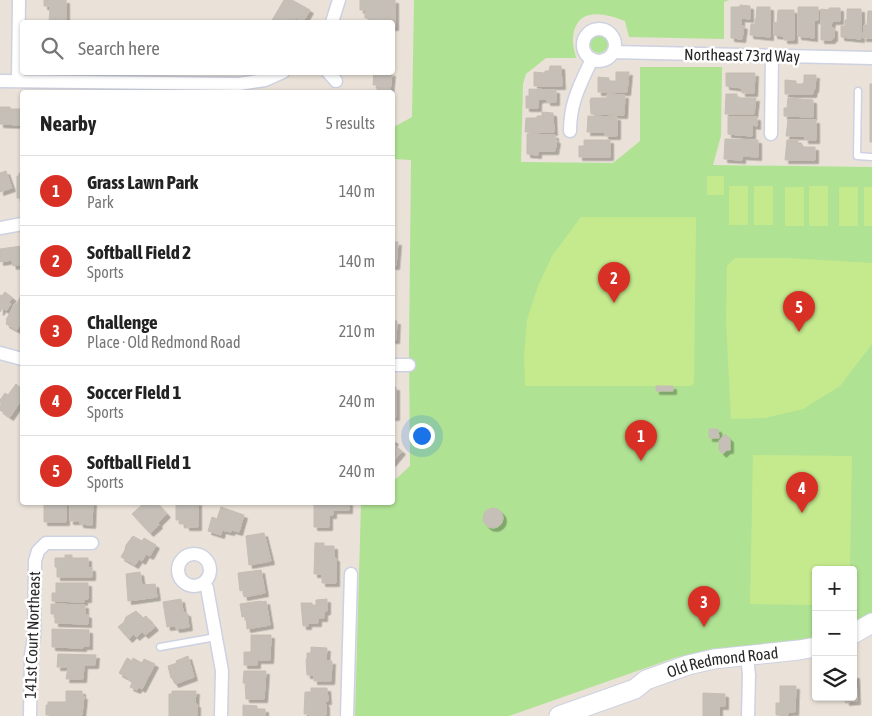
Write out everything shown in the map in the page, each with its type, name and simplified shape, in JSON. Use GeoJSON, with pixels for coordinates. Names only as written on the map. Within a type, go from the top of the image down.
{"type":"FeatureCollection","features":[{"type":"Feature","properties":{"kind":"main road"},"geometry":{"type":"LineString","coordinates":[[857,632],[872,623]]}},
{"type":"Feature","properties":{"kind":"main road"},"geometry":{"type":"LineString","coordinates":[[857,644],[872,636]]}},
{"type":"Feature","properties":{"kind":"main road","name":"Old Redmond Road"},"geometry":{"type":"LineString","coordinates":[[558,716],[635,690],[648,692],[748,660],[812,648]]}},
{"type":"Feature","properties":{"kind":"main road","name":"Old Redmond Road"},"geometry":{"type":"LineString","coordinates":[[748,660],[812,658]]}},
{"type":"Feature","properties":{"kind":"street"},"geometry":{"type":"LineString","coordinates":[[18,81],[19,0]]}},
{"type":"Feature","properties":{"kind":"street"},"geometry":{"type":"LineString","coordinates":[[333,20],[339,0]]}},
{"type":"Feature","properties":{"kind":"street"},"geometry":{"type":"LineString","coordinates":[[603,29],[612,35],[615,45],[607,58],[602,60],[592,59],[583,47],[585,37],[593,30],[603,29]]}},
{"type":"Feature","properties":{"kind":"street","name":"Northeast 73rd Way"},"geometry":{"type":"LineString","coordinates":[[612,52],[872,58]]}},
{"type":"Feature","properties":{"kind":"street"},"geometry":{"type":"LineString","coordinates":[[771,134],[772,56]]}},
{"type":"Feature","properties":{"kind":"street"},"geometry":{"type":"LineString","coordinates":[[570,131],[570,113],[592,59]]}},
{"type":"Feature","properties":{"kind":"street"},"geometry":{"type":"LineString","coordinates":[[0,81],[239,84],[265,80],[276,75]]}},
{"type":"Feature","properties":{"kind":"street"},"geometry":{"type":"LineString","coordinates":[[0,228],[20,224]]}},
{"type":"Feature","properties":{"kind":"street"},"geometry":{"type":"LineString","coordinates":[[1,356],[20,360]]}},
{"type":"Feature","properties":{"kind":"street"},"geometry":{"type":"LineString","coordinates":[[395,365],[409,365]]}},
{"type":"Feature","properties":{"kind":"street","name":"141st Court Northeast"},"geometry":{"type":"LineString","coordinates":[[30,716],[35,561],[41,547],[46,543],[92,543]]}},
{"type":"Feature","properties":{"kind":"street"},"geometry":{"type":"LineString","coordinates":[[347,716],[351,574]]}},
{"type":"Feature","properties":{"kind":"street"},"geometry":{"type":"LineString","coordinates":[[204,583],[207,588],[222,671],[222,716]]}},
{"type":"Feature","properties":{"kind":"street"},"geometry":{"type":"LineString","coordinates":[[748,660],[748,716]]}},
{"type":"Feature","properties":{"kind":"lane"},"geometry":{"type":"LineString","coordinates":[[858,91],[857,156],[872,156]]}},
{"type":"Feature","properties":{"kind":"lane"},"geometry":{"type":"LineString","coordinates":[[160,647],[216,637]]}},
{"type":"Feature","properties":{"kind":"green space"},"geometry":{"type":"Polygon","coordinates":[[[414,0],[729,0],[724,2],[724,39],[629,37],[625,21],[600,14],[585,16],[575,28],[573,45],[576,58],[546,58],[526,74],[523,84],[521,162],[613,163],[640,141],[640,67],[722,67],[721,136],[713,165],[872,167],[872,615],[857,624],[857,566],[812,566],[812,640],[677,657],[509,716],[355,716],[361,505],[395,505],[395,479],[410,466],[411,160],[395,159],[395,126],[412,117],[414,0]]]}},
{"type":"Feature","properties":{"kind":"green space"},"geometry":{"type":"Polygon","coordinates":[[[595,35],[603,35],[608,40],[606,51],[595,53],[590,48],[590,40],[595,35]]]}},
{"type":"Feature","properties":{"kind":"green space"},"geometry":{"type":"Polygon","coordinates":[[[707,176],[724,176],[724,195],[707,195],[707,176]]]}},
{"type":"Feature","properties":{"kind":"green space"},"geometry":{"type":"Polygon","coordinates":[[[729,186],[748,186],[748,225],[729,225],[729,186]]]}},
{"type":"Feature","properties":{"kind":"green space"},"geometry":{"type":"Polygon","coordinates":[[[754,186],[773,186],[773,225],[754,225],[754,186]]]}},
{"type":"Feature","properties":{"kind":"green space"},"geometry":{"type":"Polygon","coordinates":[[[809,186],[828,186],[828,226],[809,226],[809,186]]]}},
{"type":"Feature","properties":{"kind":"green space"},"geometry":{"type":"Polygon","coordinates":[[[785,187],[804,187],[804,226],[785,226],[785,187]]]}},
{"type":"Feature","properties":{"kind":"green space"},"geometry":{"type":"Polygon","coordinates":[[[839,187],[858,187],[858,226],[839,226],[839,187]]]}},
{"type":"Feature","properties":{"kind":"green space"},"geometry":{"type":"Polygon","coordinates":[[[864,187],[872,187],[872,226],[864,226],[864,187]]]}},
{"type":"Feature","properties":{"kind":"green space"},"geometry":{"type":"Polygon","coordinates":[[[581,217],[696,217],[694,383],[691,386],[525,386],[524,355],[527,320],[538,286],[552,256],[581,217]]]}},
{"type":"Feature","properties":{"kind":"green space"},"geometry":{"type":"Polygon","coordinates":[[[735,258],[788,258],[872,263],[872,344],[840,386],[803,409],[765,418],[731,419],[726,320],[727,266],[735,258]]]}},
{"type":"Feature","properties":{"kind":"green space"},"geometry":{"type":"Polygon","coordinates":[[[753,455],[852,456],[850,566],[812,566],[812,605],[750,604],[753,455]]]}},
{"type":"Feature","properties":{"kind":"building"},"geometry":{"type":"Polygon","coordinates":[[[44,0],[66,0],[66,20],[49,20],[50,6],[44,6],[44,0]]]}},
{"type":"Feature","properties":{"kind":"building"},"geometry":{"type":"Polygon","coordinates":[[[284,0],[292,0],[310,10],[304,20],[296,18],[295,20],[272,20],[284,0]]]}},
{"type":"Feature","properties":{"kind":"building"},"geometry":{"type":"Polygon","coordinates":[[[360,0],[395,0],[395,20],[368,20],[368,18],[365,18],[365,12],[369,12],[369,10],[360,10],[360,0]]]}},
{"type":"Feature","properties":{"kind":"building"},"geometry":{"type":"Polygon","coordinates":[[[740,5],[750,6],[750,19],[741,18],[741,25],[744,26],[742,39],[731,38],[731,7],[740,7],[740,5]]]}},
{"type":"Feature","properties":{"kind":"building"},"geometry":{"type":"Polygon","coordinates":[[[757,7],[770,7],[770,37],[750,35],[751,24],[755,24],[757,7]]]}},
{"type":"Feature","properties":{"kind":"building"},"geometry":{"type":"Polygon","coordinates":[[[798,7],[818,7],[818,20],[814,20],[814,38],[798,36],[798,7]]]}},
{"type":"Feature","properties":{"kind":"building"},"geometry":{"type":"Polygon","coordinates":[[[829,8],[840,8],[840,21],[832,21],[831,28],[834,28],[834,38],[832,40],[821,40],[821,9],[829,10],[829,8]]]}},
{"type":"Feature","properties":{"kind":"building"},"geometry":{"type":"Polygon","coordinates":[[[847,9],[861,9],[861,39],[841,37],[841,26],[845,26],[845,20],[847,20],[847,9]]]}},
{"type":"Feature","properties":{"kind":"building"},"geometry":{"type":"Polygon","coordinates":[[[778,10],[794,10],[794,40],[784,40],[784,36],[774,35],[774,22],[777,23],[778,10]]]}},
{"type":"Feature","properties":{"kind":"building"},"geometry":{"type":"Polygon","coordinates":[[[868,11],[872,11],[872,38],[863,38],[864,25],[867,25],[868,11]]]}},
{"type":"Feature","properties":{"kind":"building"},"geometry":{"type":"Polygon","coordinates":[[[550,66],[561,66],[562,86],[534,86],[534,72],[545,73],[545,71],[549,71],[550,66]]]}},
{"type":"Feature","properties":{"kind":"building"},"geometry":{"type":"Polygon","coordinates":[[[616,72],[629,72],[627,92],[598,92],[598,77],[609,78],[609,81],[616,81],[616,72]]]}},
{"type":"Feature","properties":{"kind":"building"},"geometry":{"type":"Polygon","coordinates":[[[726,73],[755,73],[754,93],[742,93],[742,88],[726,86],[726,73]]]}},
{"type":"Feature","properties":{"kind":"building"},"geometry":{"type":"Polygon","coordinates":[[[374,75],[392,75],[390,90],[377,90],[378,85],[373,85],[374,75]]]}},
{"type":"Feature","properties":{"kind":"building"},"geometry":{"type":"Polygon","coordinates":[[[804,75],[816,75],[813,94],[785,94],[785,80],[796,81],[796,84],[802,84],[804,82],[804,75]]]}},
{"type":"Feature","properties":{"kind":"building"},"geometry":{"type":"Polygon","coordinates":[[[870,84],[872,84],[872,142],[870,142],[870,84]]]}},
{"type":"Feature","properties":{"kind":"building"},"geometry":{"type":"Polygon","coordinates":[[[529,89],[556,90],[556,102],[547,102],[547,99],[540,99],[538,101],[538,108],[526,108],[526,96],[529,96],[529,89]]]}},
{"type":"Feature","properties":{"kind":"building"},"geometry":{"type":"Polygon","coordinates":[[[607,94],[625,95],[624,115],[591,114],[591,98],[607,98],[607,94]]]}},
{"type":"Feature","properties":{"kind":"building"},"geometry":{"type":"Polygon","coordinates":[[[726,94],[737,94],[737,98],[756,98],[754,114],[725,114],[726,94]]]}},
{"type":"Feature","properties":{"kind":"building"},"geometry":{"type":"Polygon","coordinates":[[[788,98],[813,100],[813,117],[784,116],[784,108],[787,108],[788,98]]]}},
{"type":"Feature","properties":{"kind":"building"},"geometry":{"type":"Polygon","coordinates":[[[0,107],[20,109],[20,125],[0,124],[0,107]]]}},
{"type":"Feature","properties":{"kind":"building"},"geometry":{"type":"Polygon","coordinates":[[[542,112],[553,113],[554,132],[525,132],[526,118],[537,118],[537,116],[542,116],[542,112]]]}},
{"type":"Feature","properties":{"kind":"building"},"geometry":{"type":"Polygon","coordinates":[[[588,116],[617,117],[617,136],[605,136],[605,132],[587,132],[588,116]]]}},
{"type":"Feature","properties":{"kind":"building"},"geometry":{"type":"Polygon","coordinates":[[[728,117],[757,117],[757,126],[752,125],[752,136],[728,134],[728,117]]]}},
{"type":"Feature","properties":{"kind":"building"},"geometry":{"type":"Polygon","coordinates":[[[788,120],[816,120],[816,140],[805,140],[805,136],[786,136],[788,120]]]}},
{"type":"Feature","properties":{"kind":"building"},"geometry":{"type":"Polygon","coordinates":[[[527,134],[555,135],[555,140],[557,140],[555,151],[538,151],[538,155],[527,154],[527,134]]]}},
{"type":"Feature","properties":{"kind":"building"},"geometry":{"type":"Polygon","coordinates":[[[725,139],[758,140],[758,157],[742,156],[742,160],[724,159],[725,139]]]}},
{"type":"Feature","properties":{"kind":"building"},"geometry":{"type":"Polygon","coordinates":[[[584,140],[610,140],[610,157],[579,157],[579,146],[584,146],[584,140]]]}},
{"type":"Feature","properties":{"kind":"building"},"geometry":{"type":"Polygon","coordinates":[[[787,140],[798,140],[798,145],[803,145],[803,147],[815,147],[815,160],[785,160],[787,140]]]}},
{"type":"Feature","properties":{"kind":"building"},"geometry":{"type":"Polygon","coordinates":[[[6,171],[12,188],[0,192],[0,173],[6,171]]]}},
{"type":"Feature","properties":{"kind":"building"},"geometry":{"type":"Polygon","coordinates":[[[20,173],[20,198],[17,198],[17,176],[20,173]]]}},
{"type":"Feature","properties":{"kind":"building"},"geometry":{"type":"Polygon","coordinates":[[[395,242],[398,242],[396,266],[395,242]]]}},
{"type":"Feature","properties":{"kind":"building"},"geometry":{"type":"Polygon","coordinates":[[[20,246],[20,264],[13,266],[12,260],[0,262],[0,249],[20,246]]]}},
{"type":"Feature","properties":{"kind":"building"},"geometry":{"type":"Polygon","coordinates":[[[5,292],[13,298],[9,302],[11,304],[6,311],[3,308],[0,312],[0,295],[2,296],[5,292]]]}},
{"type":"Feature","properties":{"kind":"building"},"geometry":{"type":"Polygon","coordinates":[[[20,297],[20,324],[17,330],[6,324],[6,320],[15,303],[17,304],[20,297]]]}},
{"type":"Feature","properties":{"kind":"building"},"geometry":{"type":"Polygon","coordinates":[[[395,321],[397,321],[396,340],[395,321]]]}},
{"type":"Feature","properties":{"kind":"building"},"geometry":{"type":"Polygon","coordinates":[[[16,384],[20,387],[20,402],[10,417],[0,410],[0,400],[5,393],[8,395],[16,384]]]}},
{"type":"Feature","properties":{"kind":"building"},"geometry":{"type":"Polygon","coordinates":[[[656,386],[673,386],[673,391],[656,391],[656,386]]]}},
{"type":"Feature","properties":{"kind":"building"},"geometry":{"type":"Polygon","coordinates":[[[395,387],[396,387],[395,417],[395,387]]]}},
{"type":"Feature","properties":{"kind":"building"},"geometry":{"type":"Polygon","coordinates":[[[709,429],[718,429],[719,438],[709,438],[709,429]]]}},
{"type":"Feature","properties":{"kind":"building"},"geometry":{"type":"Polygon","coordinates":[[[725,434],[730,439],[730,450],[723,454],[719,450],[719,441],[725,434]]]}},
{"type":"Feature","properties":{"kind":"building"},"geometry":{"type":"Polygon","coordinates":[[[395,446],[402,451],[395,459],[395,446]]]}},
{"type":"Feature","properties":{"kind":"building"},"geometry":{"type":"Polygon","coordinates":[[[44,505],[66,505],[66,522],[44,522],[44,505]]]}},
{"type":"Feature","properties":{"kind":"building"},"geometry":{"type":"Polygon","coordinates":[[[70,505],[93,505],[92,525],[80,524],[80,521],[70,521],[70,505]]]}},
{"type":"Feature","properties":{"kind":"building"},"geometry":{"type":"Polygon","coordinates":[[[142,505],[159,505],[167,514],[150,533],[132,514],[142,505]]]}},
{"type":"Feature","properties":{"kind":"building"},"geometry":{"type":"Polygon","coordinates":[[[176,505],[198,505],[198,527],[186,527],[186,524],[181,524],[181,520],[176,520],[176,505]]]}},
{"type":"Feature","properties":{"kind":"building"},"geometry":{"type":"Polygon","coordinates":[[[314,505],[349,505],[349,510],[333,510],[333,515],[329,515],[329,527],[314,527],[314,505]]]}},
{"type":"Feature","properties":{"kind":"building"},"geometry":{"type":"Polygon","coordinates":[[[221,507],[244,515],[239,532],[222,530],[221,535],[208,531],[212,517],[217,519],[221,507]]]}},
{"type":"Feature","properties":{"kind":"building"},"geometry":{"type":"Polygon","coordinates":[[[493,508],[500,511],[503,518],[500,525],[493,528],[486,525],[483,518],[486,511],[493,508]]]}},
{"type":"Feature","properties":{"kind":"building"},"geometry":{"type":"Polygon","coordinates":[[[264,533],[271,561],[249,565],[246,536],[264,533]]]}},
{"type":"Feature","properties":{"kind":"building"},"geometry":{"type":"Polygon","coordinates":[[[133,536],[142,541],[144,538],[156,545],[150,556],[146,554],[142,561],[139,559],[135,565],[121,557],[126,545],[133,536]]]}},
{"type":"Feature","properties":{"kind":"building"},"geometry":{"type":"Polygon","coordinates":[[[315,543],[324,543],[324,546],[334,546],[336,583],[322,583],[322,574],[314,574],[315,543]]]}},
{"type":"Feature","properties":{"kind":"building"},"geometry":{"type":"Polygon","coordinates":[[[65,555],[72,555],[72,558],[88,558],[88,568],[92,568],[92,577],[57,577],[55,558],[65,558],[65,555]]]}},
{"type":"Feature","properties":{"kind":"building"},"geometry":{"type":"Polygon","coordinates":[[[261,570],[265,593],[244,597],[243,590],[240,591],[238,573],[261,570]]]}},
{"type":"Feature","properties":{"kind":"building"},"geometry":{"type":"Polygon","coordinates":[[[140,572],[142,585],[155,584],[157,597],[128,601],[126,574],[140,572]]]}},
{"type":"Feature","properties":{"kind":"building"},"geometry":{"type":"Polygon","coordinates":[[[56,583],[88,583],[88,599],[84,599],[84,602],[52,601],[52,593],[56,593],[56,583]]]}},
{"type":"Feature","properties":{"kind":"building"},"geometry":{"type":"Polygon","coordinates":[[[181,599],[183,611],[187,613],[189,627],[176,629],[175,626],[167,627],[163,602],[181,599]]]}},
{"type":"Feature","properties":{"kind":"building"},"geometry":{"type":"Polygon","coordinates":[[[327,599],[327,611],[324,612],[324,618],[318,618],[318,623],[308,623],[308,626],[303,626],[301,603],[316,605],[316,600],[327,599]]]}},
{"type":"Feature","properties":{"kind":"building"},"geometry":{"type":"Polygon","coordinates":[[[266,601],[270,625],[247,629],[246,616],[242,617],[240,604],[266,601]]]}},
{"type":"Feature","properties":{"kind":"building"},"geometry":{"type":"Polygon","coordinates":[[[51,604],[85,605],[88,624],[55,623],[55,614],[51,614],[51,604]]]}},
{"type":"Feature","properties":{"kind":"building"},"geometry":{"type":"Polygon","coordinates":[[[136,611],[143,618],[146,616],[155,627],[145,635],[142,632],[136,637],[134,634],[129,639],[118,627],[124,622],[126,617],[136,611]]]}},
{"type":"Feature","properties":{"kind":"building"},"geometry":{"type":"Polygon","coordinates":[[[52,629],[89,630],[89,646],[83,646],[83,648],[52,647],[52,629]]]}},
{"type":"Feature","properties":{"kind":"building"},"geometry":{"type":"Polygon","coordinates":[[[251,635],[271,635],[270,660],[257,660],[257,665],[244,665],[244,652],[251,652],[251,635]]]}},
{"type":"Feature","properties":{"kind":"building"},"geometry":{"type":"Polygon","coordinates":[[[311,647],[327,648],[326,661],[332,661],[331,681],[314,681],[314,675],[307,675],[306,659],[307,653],[311,653],[311,647]]]}},
{"type":"Feature","properties":{"kind":"building"},"geometry":{"type":"Polygon","coordinates":[[[58,654],[96,655],[95,665],[84,665],[83,679],[66,679],[68,667],[57,667],[58,654]]]}},
{"type":"Feature","properties":{"kind":"building"},"geometry":{"type":"Polygon","coordinates":[[[188,656],[194,677],[175,684],[171,678],[168,666],[188,656]]]}},
{"type":"Feature","properties":{"kind":"building"},"geometry":{"type":"Polygon","coordinates":[[[127,658],[132,661],[133,658],[142,663],[144,659],[155,664],[142,689],[139,687],[137,690],[130,687],[133,681],[131,682],[119,673],[127,658]]]}},
{"type":"Feature","properties":{"kind":"building"},"geometry":{"type":"Polygon","coordinates":[[[244,671],[266,671],[264,699],[246,699],[245,683],[243,683],[244,671]]]}},
{"type":"Feature","properties":{"kind":"building"},"geometry":{"type":"Polygon","coordinates":[[[780,686],[796,686],[795,712],[788,712],[788,715],[776,715],[776,703],[780,703],[780,686]]]}},
{"type":"Feature","properties":{"kind":"building"},"geometry":{"type":"Polygon","coordinates":[[[311,688],[327,688],[328,701],[325,701],[325,716],[304,714],[305,692],[311,692],[311,688]]]}},
{"type":"Feature","properties":{"kind":"building"},"geometry":{"type":"Polygon","coordinates":[[[66,691],[82,691],[82,696],[84,696],[82,715],[46,715],[46,705],[48,705],[48,702],[66,702],[66,691]]]}},
{"type":"Feature","properties":{"kind":"building"},"geometry":{"type":"Polygon","coordinates":[[[172,691],[196,691],[195,704],[197,704],[197,716],[169,716],[169,694],[172,694],[172,691]]]}},
{"type":"Feature","properties":{"kind":"building"},"geometry":{"type":"Polygon","coordinates":[[[703,693],[725,694],[725,706],[719,706],[719,716],[703,716],[703,693]]]}},
{"type":"Feature","properties":{"kind":"building"},"geometry":{"type":"Polygon","coordinates":[[[243,705],[257,706],[257,709],[265,709],[265,716],[243,716],[243,705]]]}},
{"type":"Feature","properties":{"kind":"place","name":"Softball Field 2"},"geometry":{"type":"Point","coordinates":[614,303]}},
{"type":"Feature","properties":{"kind":"place","name":"Softball Field 1"},"geometry":{"type":"Point","coordinates":[799,332]}},
{"type":"Feature","properties":{"kind":"place","name":"Grass Lawn Park"},"geometry":{"type":"Point","coordinates":[641,461]}},
{"type":"Feature","properties":{"kind":"place","name":"Soccer FIeld 1"},"geometry":{"type":"Point","coordinates":[802,513]}},
{"type":"Feature","properties":{"kind":"place","name":"Challenge"},"geometry":{"type":"Point","coordinates":[704,627]}}]}
